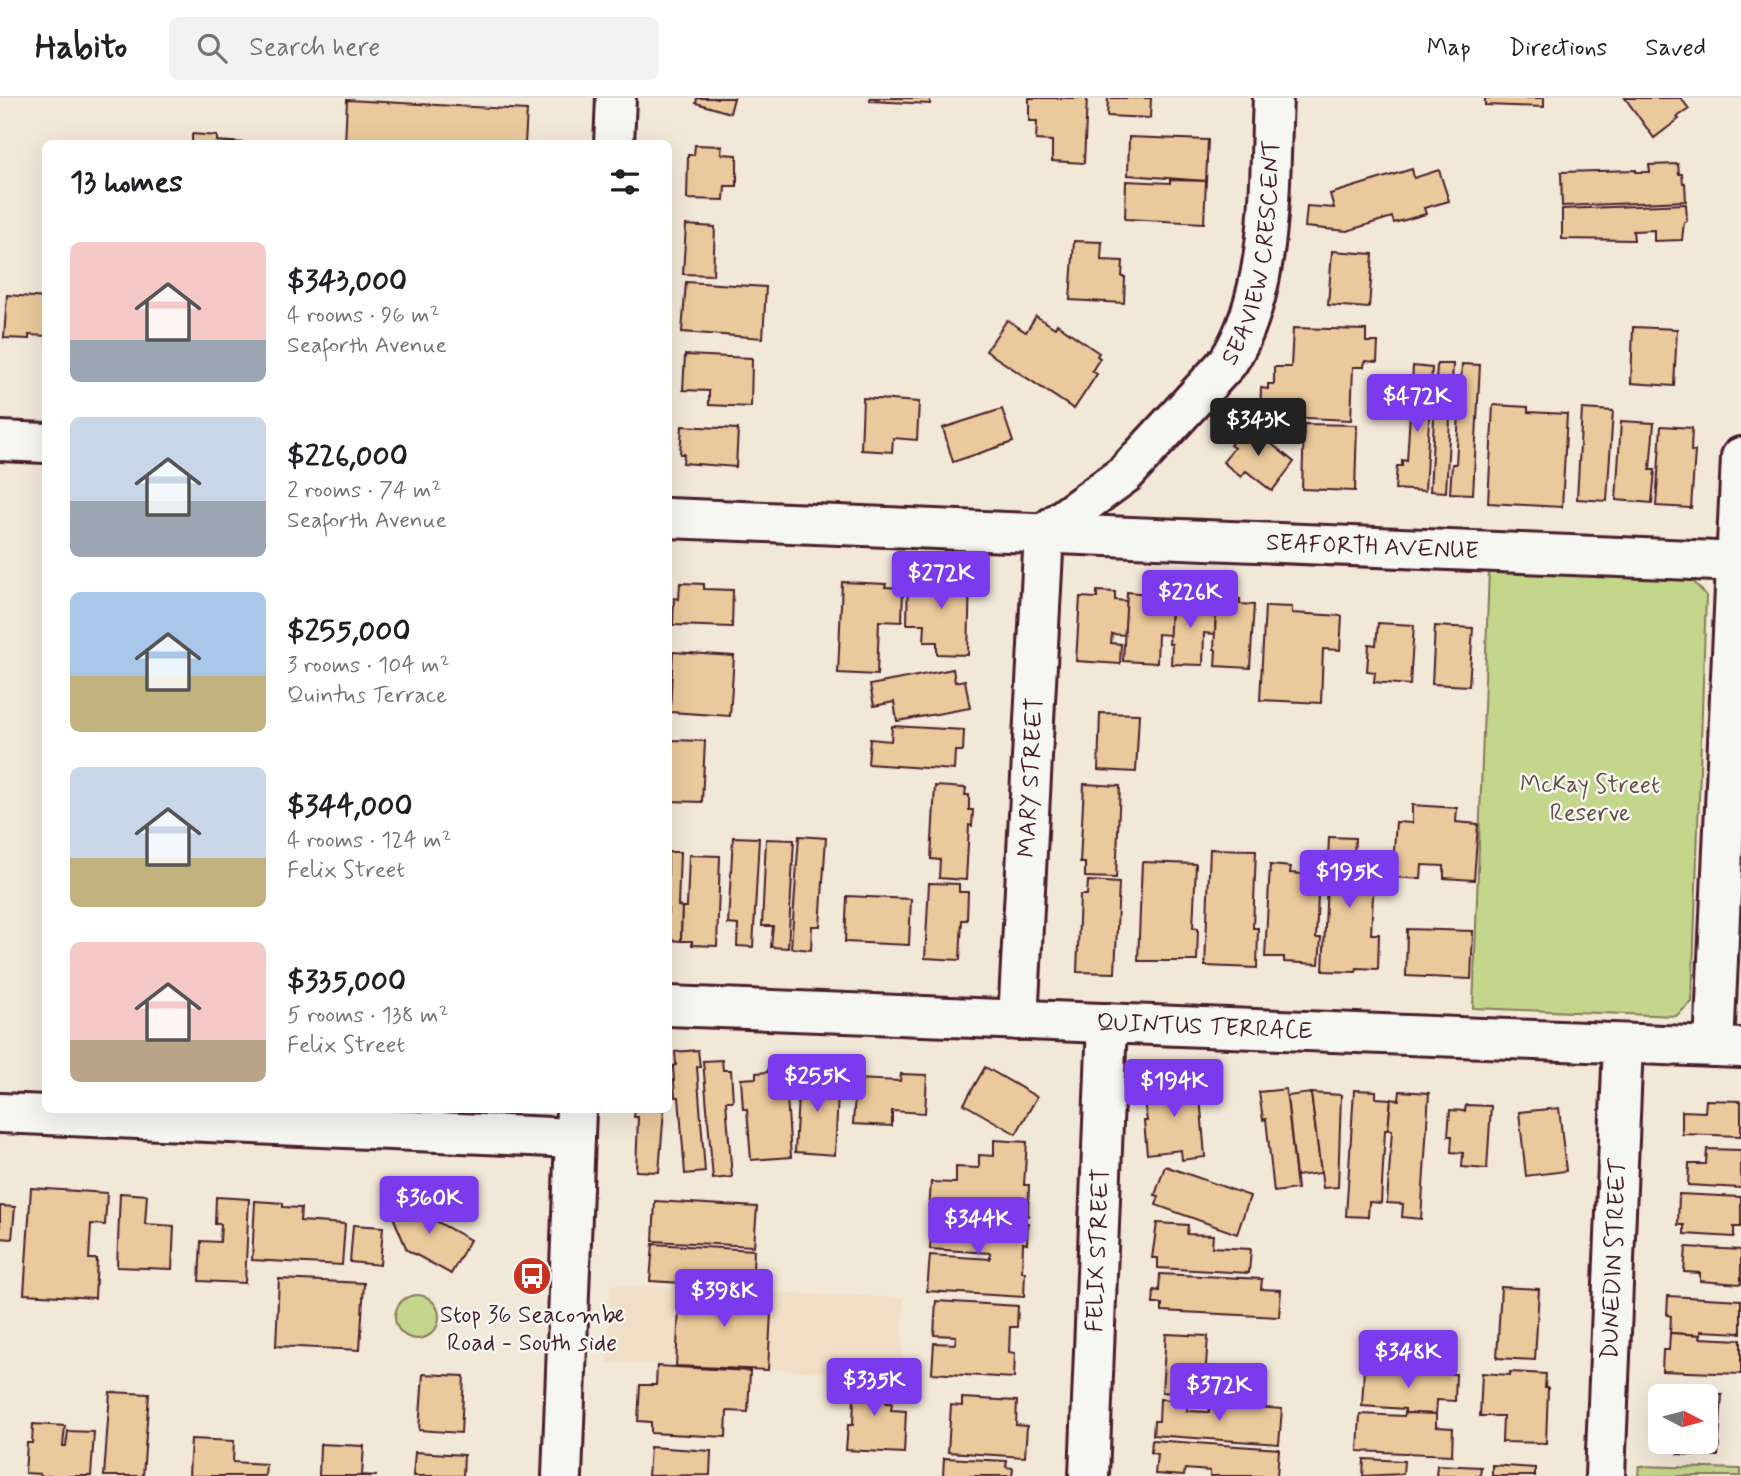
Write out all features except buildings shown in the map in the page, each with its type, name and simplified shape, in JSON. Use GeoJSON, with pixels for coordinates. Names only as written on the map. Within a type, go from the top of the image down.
{"type":"FeatureCollection","features":[{"type":"Feature","properties":{"kind":"street"},"geometry":{"type":"LineString","coordinates":[[614,140],[616,98]]}},
{"type":"Feature","properties":{"kind":"street","name":"SEAVIEW CRESCENT"},"geometry":{"type":"LineString","coordinates":[[1044,533],[1125,474],[1228,362],[1241,341],[1261,270],[1266,241],[1273,98]]}},
{"type":"Feature","properties":{"kind":"street"},"geometry":{"type":"LineString","coordinates":[[0,440],[42,443]]}},
{"type":"Feature","properties":{"kind":"street"},"geometry":{"type":"LineString","coordinates":[[1728,1048],[1741,457]]}},
{"type":"Feature","properties":{"kind":"street","name":"SEAFORTH AVENUE"},"geometry":{"type":"LineString","coordinates":[[672,518],[1739,561]]}},
{"type":"Feature","properties":{"kind":"street","name":"MARY STREET"},"geometry":{"type":"LineString","coordinates":[[1018,1020],[1044,533]]}},
{"type":"Feature","properties":{"kind":"street","name":"QUINTUS TERRACE"},"geometry":{"type":"LineString","coordinates":[[672,1006],[1728,1048]]}},
{"type":"Feature","properties":{"kind":"street","name":"FELIX STREET"},"geometry":{"type":"LineString","coordinates":[[1090,1476],[1107,1023]]}},
{"type":"Feature","properties":{"kind":"street","name":"DUNEDIN STREET"},"geometry":{"type":"LineString","coordinates":[[1605,1476],[1623,1044]]}},
{"type":"Feature","properties":{"kind":"street"},"geometry":{"type":"LineString","coordinates":[[0,1113],[42,1112]]}},
{"type":"Feature","properties":{"kind":"street"},"geometry":{"type":"LineString","coordinates":[[91,1113],[576,1124],[562,1476]]}},
{"type":"Feature","properties":{"kind":"shaded area"},"geometry":{"type":"Polygon","coordinates":[[[611,1285],[904,1298],[901,1375],[607,1363],[611,1285]]]}},
{"type":"Feature","properties":{"kind":"green space","name":"McKay Street Reserve"},"geometry":{"type":"Polygon","coordinates":[[[1489,569],[1688,576],[1706,595],[1692,1002],[1676,1016],[1473,1008],[1489,569]]]}},
{"type":"Feature","properties":{"kind":"green space"},"geometry":{"type":"Polygon","coordinates":[[[417,1295],[432,1302],[439,1317],[432,1332],[417,1339],[402,1332],[395,1317],[402,1302],[417,1295]]]}},
{"type":"Feature","properties":{"kind":"green space"},"geometry":{"type":"Polygon","coordinates":[[[1639,1466],[1741,1469],[1741,1476],[1638,1476],[1639,1466]]]}},
{"type":"Feature","properties":{"kind":"place","name":"Stop 36 Seacombe Road - South side"},"geometry":{"type":"Point","coordinates":[532,1276]}}]}
